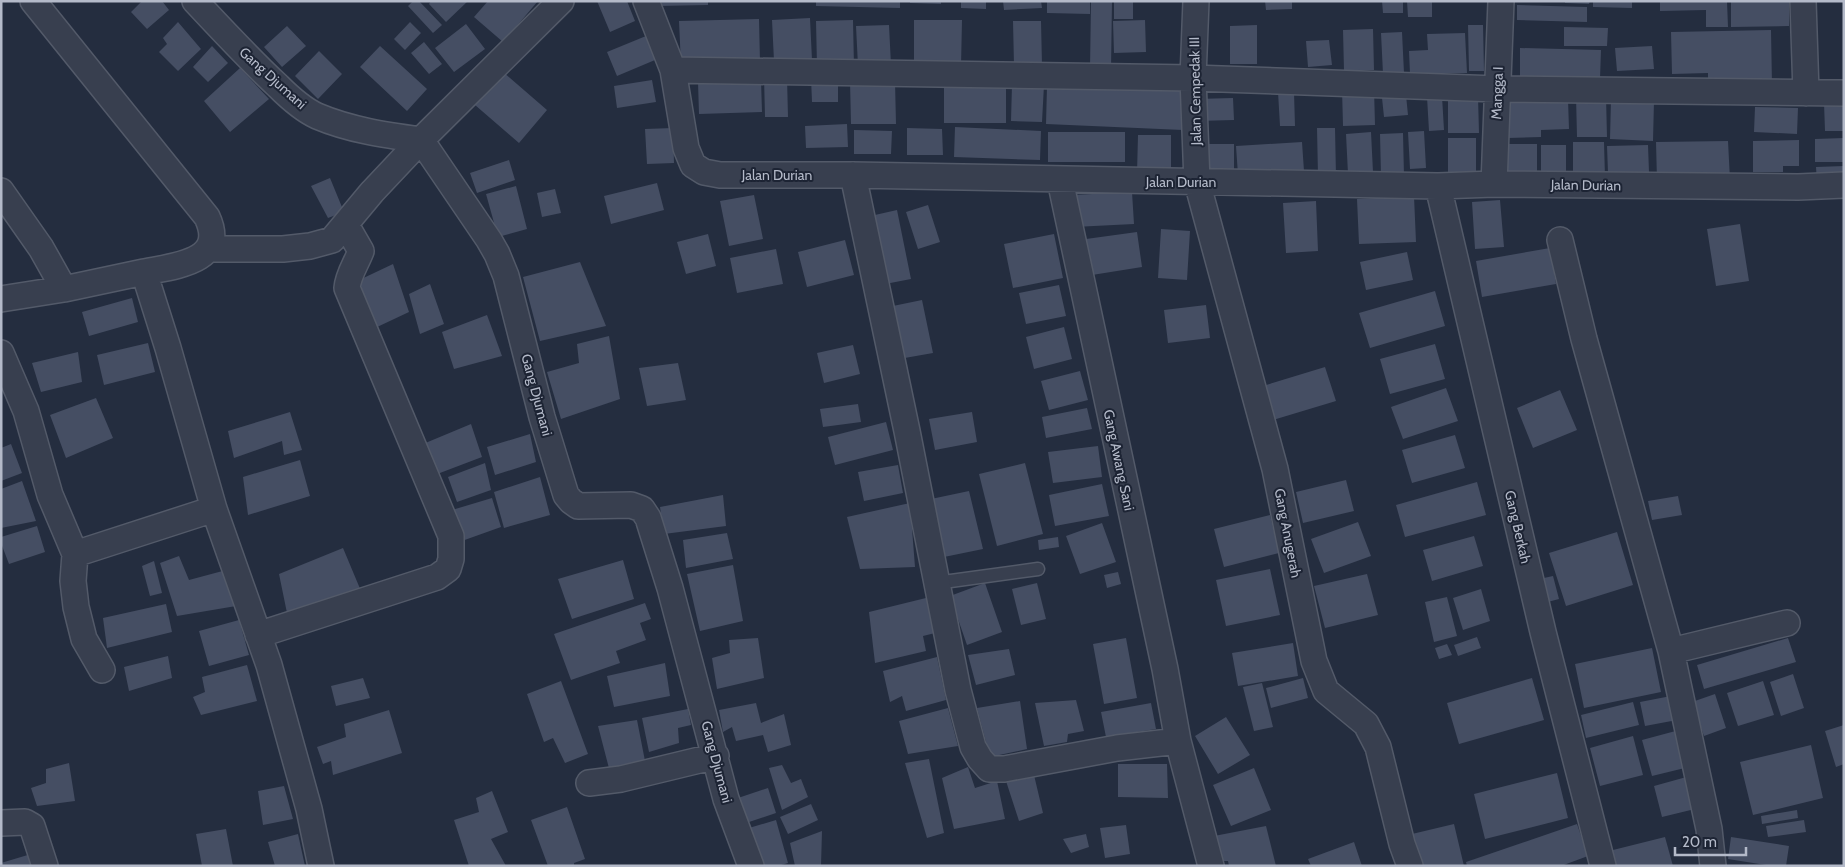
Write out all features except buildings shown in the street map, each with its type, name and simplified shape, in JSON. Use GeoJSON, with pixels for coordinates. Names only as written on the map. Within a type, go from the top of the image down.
{"type":"FeatureCollection","features":[{"type":"Feature","properties":{"kind":"street"},"geometry":{"type":"LineString","coordinates":[[1,298],[64,289],[183,264],[198,258],[208,249],[212,240],[213,229],[207,217],[33,1]]}},
{"type":"Feature","properties":{"kind":"street","name":"Gang Djumani"},"geometry":{"type":"LineString","coordinates":[[195,1],[260,69],[292,99],[315,115],[372,133],[421,140],[489,240],[506,276],[542,417],[566,495],[578,506],[631,505],[642,509],[648,518],[670,588],[726,799],[751,866]]}},
{"type":"Feature","properties":{"kind":"street","name":"Jalan Durian"},"geometry":{"type":"LineString","coordinates":[[646,1],[673,70],[686,148],[693,165],[704,172],[720,175],[853,175],[1438,186],[1494,184],[1798,187],[1844,185]]}},
{"type":"Feature","properties":{"kind":"street","name":"Jalan Cempedak III"},"geometry":{"type":"LineString","coordinates":[[1196,1],[1193,78],[1197,182]]}},
{"type":"Feature","properties":{"kind":"street","name":"Mangga I"},"geometry":{"type":"LineString","coordinates":[[1494,184],[1501,1]]}},
{"type":"Feature","properties":{"kind":"street"},"geometry":{"type":"LineString","coordinates":[[1803,1],[1806,93]]}},
{"type":"Feature","properties":{"kind":"street"},"geometry":{"type":"LineString","coordinates":[[208,249],[260,250],[310,246],[332,240],[372,192],[421,140],[556,3]]}},
{"type":"Feature","properties":{"kind":"street"},"geometry":{"type":"LineString","coordinates":[[673,70],[1193,78],[1497,89],[1844,93]]}},
{"type":"Feature","properties":{"kind":"street"},"geometry":{"type":"LineString","coordinates":[[853,175],[958,690],[973,747],[989,769],[1004,769],[1117,748],[1178,741]]}},
{"type":"Feature","properties":{"kind":"street","name":"Gang Awang Sani"},"geometry":{"type":"LineString","coordinates":[[1060,180],[1165,669],[1178,741],[1211,866]]}},
{"type":"Feature","properties":{"kind":"street","name":"Gang Anugerah"},"geometry":{"type":"LineString","coordinates":[[1197,182],[1275,469],[1314,661],[1326,691],[1366,724],[1378,747],[1402,844],[1410,866]]}},
{"type":"Feature","properties":{"kind":"street","name":"Gang Berkah"},"geometry":{"type":"LineString","coordinates":[[1438,186],[1543,632],[1603,866]]}},
{"type":"Feature","properties":{"kind":"street"},"geometry":{"type":"LineString","coordinates":[[1,191],[41,248],[64,289]]}},
{"type":"Feature","properties":{"kind":"street"},"geometry":{"type":"LineString","coordinates":[[258,635],[437,577],[448,570],[451,560],[451,536],[347,288],[348,277],[356,266],[361,251],[346,225]]}},
{"type":"Feature","properties":{"kind":"street"},"geometry":{"type":"LineString","coordinates":[[1560,240],[1584,339],[1671,652],[1709,829],[1713,866]]}},
{"type":"Feature","properties":{"kind":"street"},"geometry":{"type":"LineString","coordinates":[[144,272],[214,509],[269,665],[309,809],[321,866]]}},
{"type":"Feature","properties":{"kind":"street"},"geometry":{"type":"LineString","coordinates":[[1,353],[26,411],[50,495],[74,554],[73,581],[76,607],[84,638],[102,670]]}},
{"type":"Feature","properties":{"kind":"street"},"geometry":{"type":"LineString","coordinates":[[74,554],[214,509]]}},
{"type":"Feature","properties":{"kind":"street"},"geometry":{"type":"LineString","coordinates":[[1671,652],[1787,623]]}},
{"type":"Feature","properties":{"kind":"street"},"geometry":{"type":"LineString","coordinates":[[589,783],[621,779],[716,756]]}},
{"type":"Feature","properties":{"kind":"street"},"geometry":{"type":"LineString","coordinates":[[1,823],[25,822],[32,826],[45,866]]}},
{"type":"Feature","properties":{"kind":"lane"},"geometry":{"type":"LineString","coordinates":[[936,583],[1038,569]]}}]}
